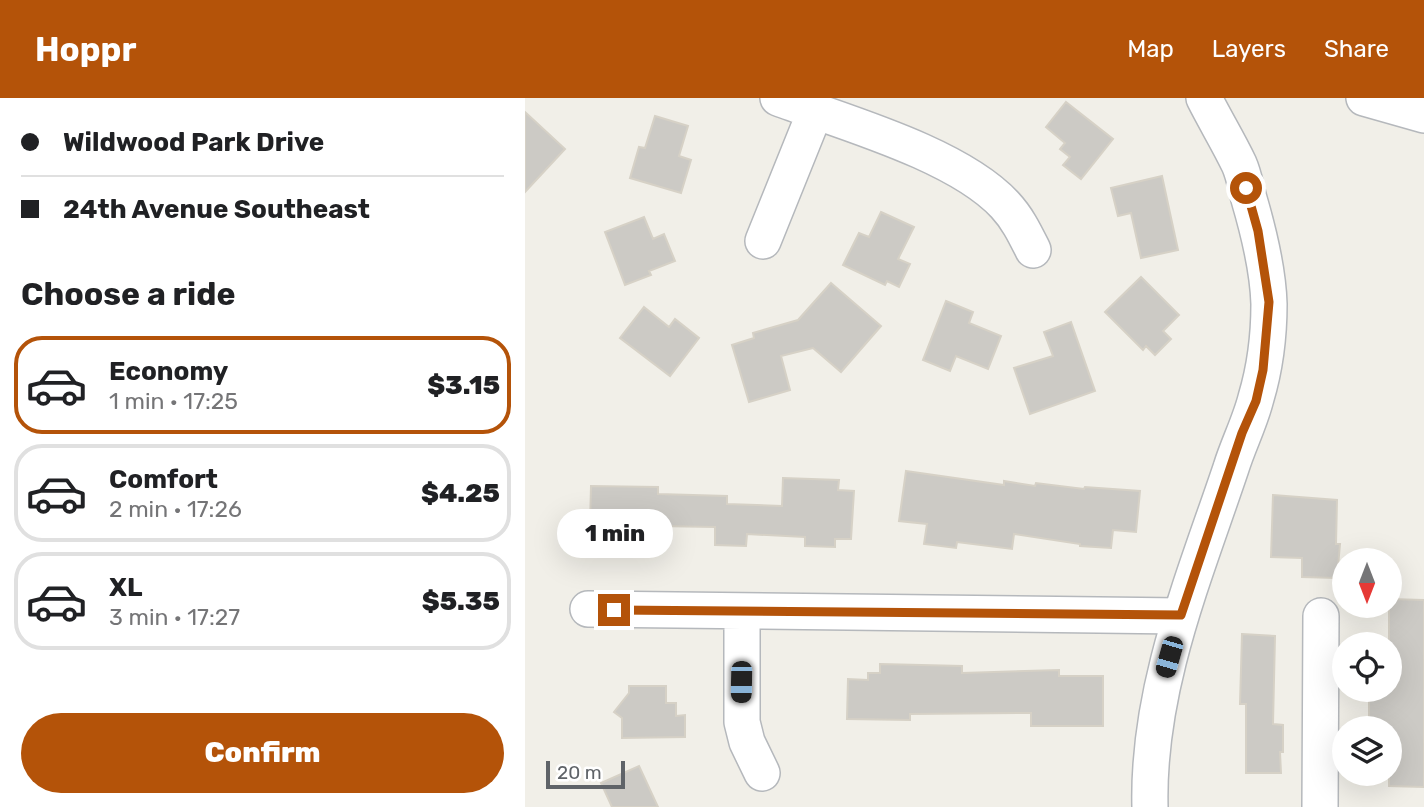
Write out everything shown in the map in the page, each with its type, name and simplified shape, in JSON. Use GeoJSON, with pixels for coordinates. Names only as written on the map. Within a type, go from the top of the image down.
{"type":"FeatureCollection","features":[{"type":"Feature","properties":{"kind":"street"},"geometry":{"type":"LineString","coordinates":[[778,98],[949,164],[1004,203],[1022,226],[1033,250]]}},
{"type":"Feature","properties":{"kind":"street"},"geometry":{"type":"LineString","coordinates":[[1150,807],[1149,786],[1163,678],[1181,615],[1242,433],[1256,401],[1263,370],[1268,320],[1269,302],[1264,261],[1240,166],[1204,98]]}},
{"type":"Feature","properties":{"kind":"street"},"geometry":{"type":"LineString","coordinates":[[1364,98],[1424,116]]}},
{"type":"Feature","properties":{"kind":"street"},"geometry":{"type":"LineString","coordinates":[[763,241],[815,112]]}},
{"type":"Feature","properties":{"kind":"street"},"geometry":{"type":"LineString","coordinates":[[589,609],[1181,615]]}},
{"type":"Feature","properties":{"kind":"street"},"geometry":{"type":"LineString","coordinates":[[742,611],[742,722],[747,742],[762,774]]}},
{"type":"Feature","properties":{"kind":"street"},"geometry":{"type":"LineString","coordinates":[[1319,807],[1321,616]]}},
{"type":"Feature","properties":{"kind":"building"},"geometry":{"type":"Polygon","coordinates":[[[1066,102],[1113,139],[1081,179],[1063,165],[1070,157],[1060,149],[1065,143],[1046,127],[1066,102]]]}},
{"type":"Feature","properties":{"kind":"building"},"geometry":{"type":"Polygon","coordinates":[[[525,112],[565,149],[525,192],[525,112]]]}},
{"type":"Feature","properties":{"kind":"building"},"geometry":{"type":"Polygon","coordinates":[[[655,116],[688,126],[679,156],[691,160],[681,193],[630,178],[639,147],[645,148],[655,116]]]}},
{"type":"Feature","properties":{"kind":"building"},"geometry":{"type":"Polygon","coordinates":[[[1162,176],[1178,250],[1141,258],[1131,213],[1118,216],[1111,188],[1162,176]]]}},
{"type":"Feature","properties":{"kind":"building"},"geometry":{"type":"Polygon","coordinates":[[[881,212],[914,227],[898,259],[910,264],[899,287],[887,281],[885,285],[843,265],[859,233],[869,237],[881,212]]]}},
{"type":"Feature","properties":{"kind":"building"},"geometry":{"type":"Polygon","coordinates":[[[644,217],[653,239],[664,234],[675,261],[649,271],[651,275],[625,285],[605,232],[644,217]]]}},
{"type":"Feature","properties":{"kind":"building"},"geometry":{"type":"Polygon","coordinates":[[[1141,277],[1179,315],[1163,331],[1171,339],[1155,355],[1146,346],[1143,350],[1105,312],[1141,277]]]}},
{"type":"Feature","properties":{"kind":"building"},"geometry":{"type":"Polygon","coordinates":[[[831,283],[881,326],[841,372],[813,348],[781,356],[790,390],[749,402],[732,345],[754,338],[753,333],[798,320],[831,283]]]}},
{"type":"Feature","properties":{"kind":"building"},"geometry":{"type":"Polygon","coordinates":[[[946,301],[973,312],[969,323],[1001,336],[988,369],[956,356],[950,371],[923,360],[946,301]]]}},
{"type":"Feature","properties":{"kind":"building"},"geometry":{"type":"Polygon","coordinates":[[[644,307],[669,327],[675,319],[699,338],[670,376],[620,338],[644,307]]]}},
{"type":"Feature","properties":{"kind":"building"},"geometry":{"type":"Polygon","coordinates":[[[1071,322],[1095,391],[1030,414],[1014,368],[1053,356],[1044,332],[1071,322]]]}},
{"type":"Feature","properties":{"kind":"building"},"geometry":{"type":"Polygon","coordinates":[[[906,471],[1004,485],[1004,481],[1035,486],[1036,483],[1084,489],[1140,491],[1136,532],[1113,530],[1111,548],[1080,546],[1014,534],[1012,549],[957,542],[956,548],[924,544],[927,524],[899,521],[906,471]]]}},
{"type":"Feature","properties":{"kind":"building"},"geometry":{"type":"Polygon","coordinates":[[[783,478],[839,480],[838,490],[854,491],[851,539],[835,539],[835,547],[805,546],[805,537],[747,534],[746,546],[715,545],[715,527],[657,526],[656,543],[621,542],[619,526],[590,525],[591,486],[658,487],[658,494],[727,496],[727,504],[782,506],[783,478]]]}},
{"type":"Feature","properties":{"kind":"building"},"geometry":{"type":"Polygon","coordinates":[[[1273,495],[1337,500],[1336,544],[1340,544],[1340,548],[1332,548],[1332,578],[1302,577],[1302,558],[1271,557],[1273,495]]]}},
{"type":"Feature","properties":{"kind":"building"},"geometry":{"type":"Polygon","coordinates":[[[1402,599],[1424,600],[1424,787],[1389,786],[1402,786],[1402,716],[1369,716],[1369,702],[1402,702],[1402,632],[1389,632],[1389,618],[1402,618],[1402,599]]]}},
{"type":"Feature","properties":{"kind":"building"},"geometry":{"type":"Polygon","coordinates":[[[1242,634],[1275,636],[1273,724],[1283,725],[1281,773],[1246,773],[1246,704],[1240,704],[1242,634]]]}},
{"type":"Feature","properties":{"kind":"building"},"geometry":{"type":"Polygon","coordinates":[[[880,664],[962,666],[962,673],[1059,670],[1059,676],[1103,676],[1103,726],[1031,726],[1031,713],[910,714],[910,720],[847,719],[848,679],[868,680],[868,673],[880,673],[880,664]]]}},
{"type":"Feature","properties":{"kind":"building"},"geometry":{"type":"Polygon","coordinates":[[[629,686],[666,686],[666,703],[676,703],[676,716],[685,715],[685,737],[622,738],[622,718],[614,712],[629,693],[629,686]]]}},
{"type":"Feature","properties":{"kind":"building"},"geometry":{"type":"Polygon","coordinates":[[[639,766],[658,807],[612,807],[601,783],[639,766]]]}},
{"type":"Feature","properties":{"kind":"route"},"geometry":{"type":"LineString","coordinates":[[614,610],[1181,615],[1242,433],[1256,401],[1263,370],[1269,302],[1258,231],[1246,188]]}}]}
